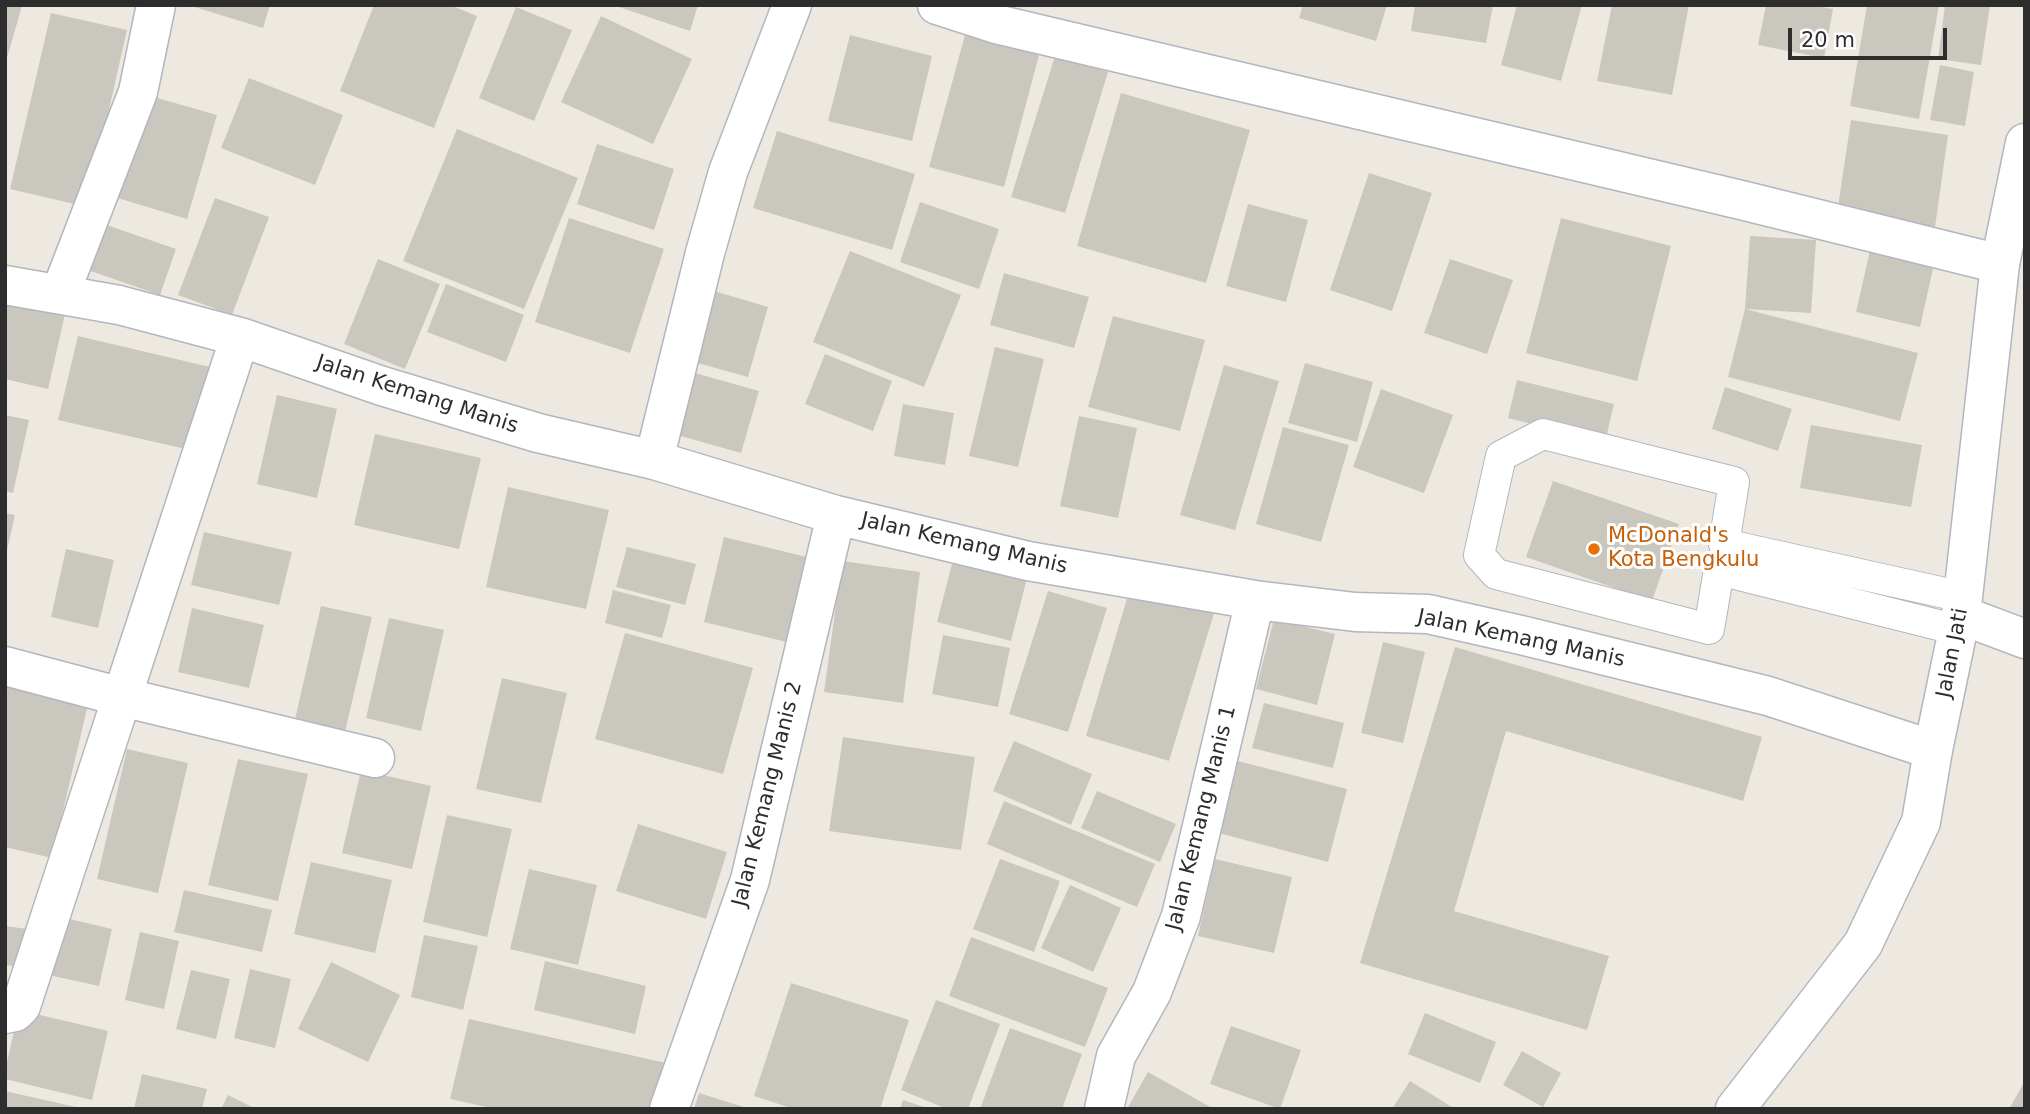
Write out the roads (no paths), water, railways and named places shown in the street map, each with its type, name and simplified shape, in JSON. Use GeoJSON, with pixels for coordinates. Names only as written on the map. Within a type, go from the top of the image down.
{"type":"FeatureCollection","features":[{"type":"Feature","properties":{"kind":"street"},"geometry":{"type":"LineString","coordinates":[[60,294],[138,92],[156,5]]}},
{"type":"Feature","properties":{"kind":"street"},"geometry":{"type":"LineString","coordinates":[[654,460],[724,186],[792,5]]}},
{"type":"Feature","properties":{"kind":"street"},"geometry":{"type":"LineString","coordinates":[[937,5],[1009,28],[1741,200],[2000,264]]}},
{"type":"Feature","properties":{"kind":"street","name":"Jalan Jati"},"geometry":{"type":"LineString","coordinates":[[1735,1109],[1863,944],[1921,822],[1961,614],[2000,264],[2025,143]]}},
{"type":"Feature","properties":{"kind":"street","name":"Jalan Kemang Manis"},"geometry":{"type":"LineString","coordinates":[[5,285],[119,305],[240,337],[382,386],[538,433],[654,460],[836,515],[1028,561],[1255,600],[1355,612],[1428,614],[1452,619],[1768,696],[1933,750]]}},
{"type":"Feature","properties":{"kind":"street"},"geometry":{"type":"LineString","coordinates":[[5,1013],[15,1012],[20,1006],[240,337]]}},
{"type":"Feature","properties":{"kind":"street","name":"Jalan Kemang Manis 2"},"geometry":{"type":"LineString","coordinates":[[669,1109],[750,880],[836,515]]}},
{"type":"Feature","properties":{"kind":"street","name":"Jalan Kemang Manis 1"},"geometry":{"type":"LineString","coordinates":[[1104,1109],[1116,1056],[1152,992],[1181,916],[1255,600]]}},
{"type":"Feature","properties":{"kind":"street"},"geometry":{"type":"LineString","coordinates":[[1961,614],[2025,639]]}},
{"type":"Feature","properties":{"kind":"street"},"geometry":{"type":"LineString","coordinates":[[5,666],[375,758]]}},
{"type":"Feature","properties":{"kind":"lane"},"geometry":{"type":"LineString","coordinates":[[1543,434],[1734,482],[1724,544],[1961,614],[1718,570],[1709,629],[1496,575],[1479,555],[1500,456],[1543,434]]}},
{"type":"Feature","properties":{"kind":"place","name":"McDonald's Kota Bengkulu"},"geometry":{"type":"Point","coordinates":[1594,549]}}]}
